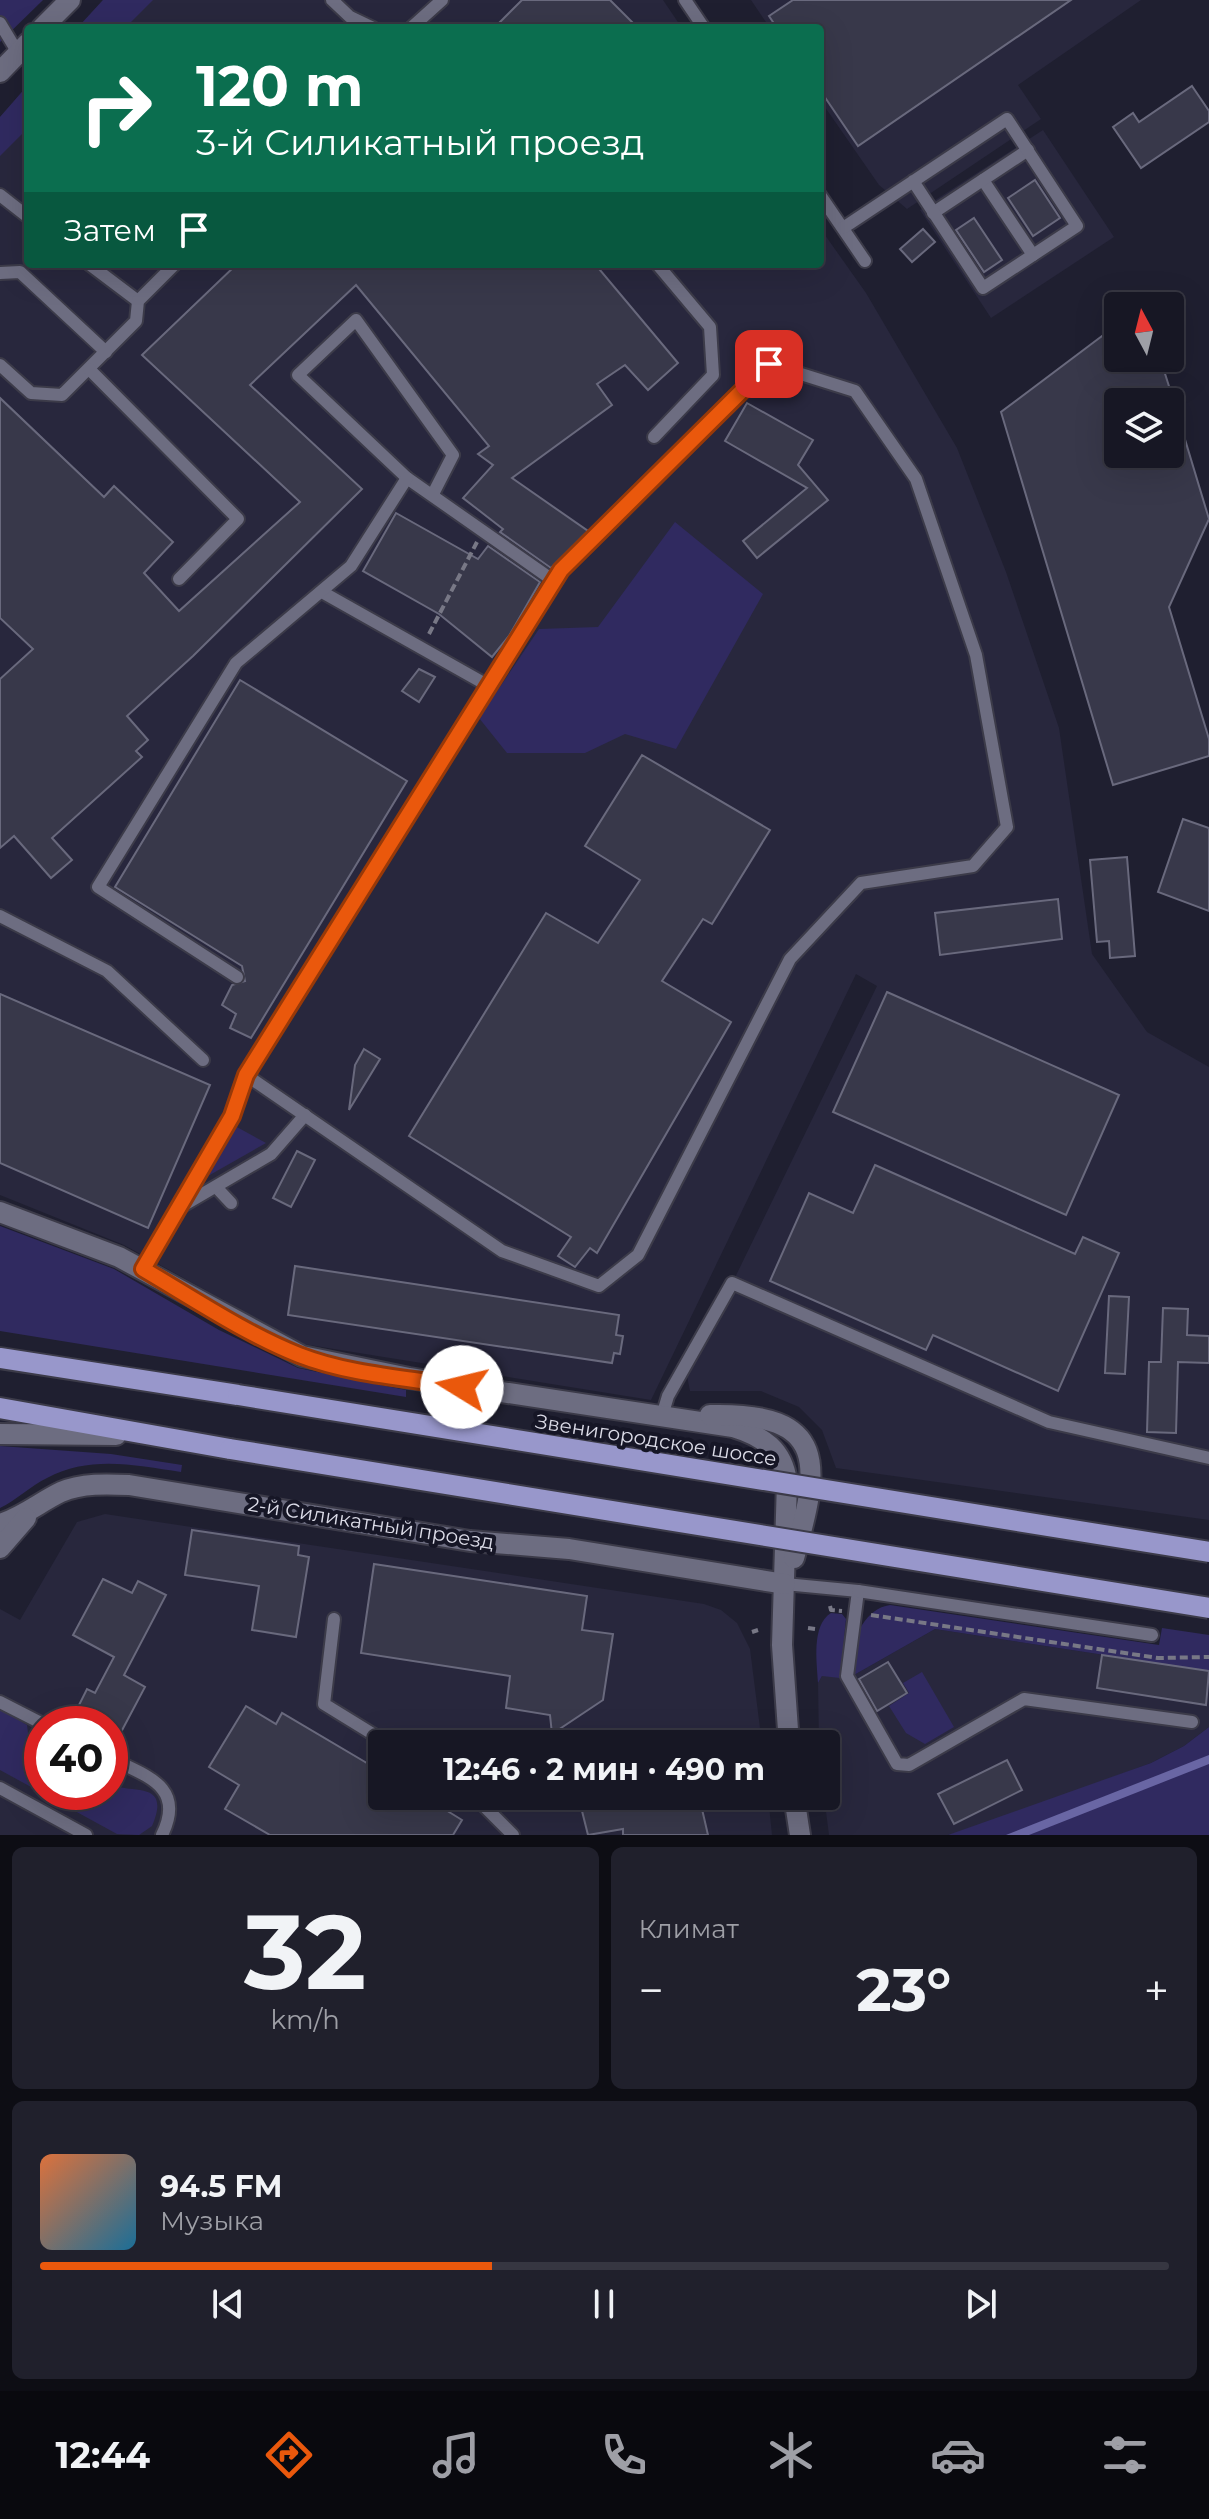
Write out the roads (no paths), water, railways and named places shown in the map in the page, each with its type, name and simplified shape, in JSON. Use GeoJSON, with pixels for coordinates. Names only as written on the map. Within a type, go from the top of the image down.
{"type":"FeatureCollection","features":[{"type":"Feature","properties":{"kind":"main road","name":"Звенигородское шоссе"},"geometry":{"type":"LineString","coordinates":[[0,1358],[1209,1552]]}},
{"type":"Feature","properties":{"kind":"main road"},"geometry":{"type":"LineString","coordinates":[[0,1408],[230,1449],[1209,1608]]}},
{"type":"Feature","properties":{"kind":"street"},"geometry":{"type":"LineString","coordinates":[[46,24],[70,0]]}},
{"type":"Feature","properties":{"kind":"street"},"geometry":{"type":"LineString","coordinates":[[0,72],[23,48]]}},
{"type":"Feature","properties":{"kind":"street"},"geometry":{"type":"LineString","coordinates":[[0,1212],[143,1269],[274,1344],[326,1363],[516,1396],[662,1416],[750,1415],[781,1423],[799,1440],[810,1462],[813,1484],[785,1584],[782,1645],[788,1730]]}},
{"type":"Feature","properties":{"kind":"street"},"geometry":{"type":"LineString","coordinates":[[0,1434],[110,1434],[186,1441]]}},
{"type":"Feature","properties":{"kind":"street","name":"2-й Силикатный проезд"},"geometry":{"type":"LineString","coordinates":[[0,1524],[37,1508],[63,1491],[81,1486],[129,1485],[470,1541],[569,1549],[785,1584]]}},
{"type":"Feature","properties":{"kind":"street","name":"2-й Силикатный проезд"},"geometry":{"type":"LineString","coordinates":[[0,1548],[37,1508]]}},
{"type":"Feature","properties":{"kind":"street"},"geometry":{"type":"LineString","coordinates":[[796,1810],[800,1835]]}},
{"type":"Feature","properties":{"kind":"lane"},"geometry":{"type":"LineString","coordinates":[[332,0],[350,17],[365,24]]}},
{"type":"Feature","properties":{"kind":"lane"},"geometry":{"type":"LineString","coordinates":[[415,24],[442,0]]}},
{"type":"Feature","properties":{"kind":"lane"},"geometry":{"type":"LineString","coordinates":[[685,0],[701,24]]}},
{"type":"Feature","properties":{"kind":"lane"},"geometry":{"type":"LineString","coordinates":[[0,23],[23,48]]}},
{"type":"Feature","properties":{"kind":"lane"},"geometry":{"type":"LineString","coordinates":[[843,228],[913,181],[1007,119],[1077,226],[983,288],[913,181]]}},
{"type":"Feature","properties":{"kind":"lane"},"geometry":{"type":"LineString","coordinates":[[933,213],[1028,150]]}},
{"type":"Feature","properties":{"kind":"lane"},"geometry":{"type":"LineString","coordinates":[[983,180],[1033,255]]}},
{"type":"Feature","properties":{"kind":"lane"},"geometry":{"type":"LineString","coordinates":[[0,195],[24,214]]}},
{"type":"Feature","properties":{"kind":"lane"},"geometry":{"type":"LineString","coordinates":[[824,201],[865,261]]}},
{"type":"Feature","properties":{"kind":"lane"},"geometry":{"type":"LineString","coordinates":[[94,268],[138,301]]}},
{"type":"Feature","properties":{"kind":"lane"},"geometry":{"type":"LineString","coordinates":[[0,365],[31,393],[62,395],[136,321],[138,301],[171,268]]}},
{"type":"Feature","properties":{"kind":"lane"},"geometry":{"type":"LineString","coordinates":[[654,437],[713,375],[710,327],[660,268]]}},
{"type":"Feature","properties":{"kind":"lane"},"geometry":{"type":"LineString","coordinates":[[0,273],[20,272],[106,352]]}},
{"type":"Feature","properties":{"kind":"lane"},"geometry":{"type":"LineString","coordinates":[[433,494],[453,455],[356,320],[298,375],[407,478],[554,581]]}},
{"type":"Feature","properties":{"kind":"lane"},"geometry":{"type":"LineString","coordinates":[[143,1269],[232,1116],[246,1075],[561,570],[769,364],[855,391],[916,479],[976,655],[1007,827],[973,866],[861,883],[790,959],[638,1255],[599,1286],[502,1251],[246,1075]]}},
{"type":"Feature","properties":{"kind":"lane"},"geometry":{"type":"LineString","coordinates":[[89,369],[238,519],[179,579]]}},
{"type":"Feature","properties":{"kind":"lane"},"geometry":{"type":"LineString","coordinates":[[237,977],[98,887],[236,663],[351,566],[407,478]]}},
{"type":"Feature","properties":{"kind":"lane"},"geometry":{"type":"LineString","coordinates":[[322,592],[487,685]]}},
{"type":"Feature","properties":{"kind":"lane"},"geometry":{"type":"LineString","coordinates":[[0,916],[107,971],[203,1060]]}},
{"type":"Feature","properties":{"kind":"lane"},"geometry":{"type":"LineString","coordinates":[[175,1210],[271,1154],[305,1115]]}},
{"type":"Feature","properties":{"kind":"lane"},"geometry":{"type":"LineString","coordinates":[[216,1187],[231,1203]]}},
{"type":"Feature","properties":{"kind":"lane"},"geometry":{"type":"LineString","coordinates":[[662,1416],[668,1396],[732,1283],[1049,1422],[1209,1458]]}},
{"type":"Feature","properties":{"kind":"lane"},"geometry":{"type":"LineString","coordinates":[[785,1584],[858,1591],[1152,1635]]}},
{"type":"Feature","properties":{"kind":"lane"},"geometry":{"type":"LineString","coordinates":[[858,1591],[847,1676],[897,1764],[909,1765],[1024,1699],[1192,1722]]}},
{"type":"Feature","properties":{"kind":"lane"},"geometry":{"type":"LineString","coordinates":[[334,1619],[324,1704],[368,1731]]}},
{"type":"Feature","properties":{"kind":"lane"},"geometry":{"type":"LineString","coordinates":[[0,1702],[24,1714]]}},
{"type":"Feature","properties":{"kind":"lane"},"geometry":{"type":"LineString","coordinates":[[128,1767],[159,1783],[170,1805],[162,1835]]}},
{"type":"Feature","properties":{"kind":"lane"},"geometry":{"type":"LineString","coordinates":[[0,1788],[86,1835]]}},
{"type":"Feature","properties":{"kind":"lane"},"geometry":{"type":"LineString","coordinates":[[488,1810],[513,1835]]}}]}
